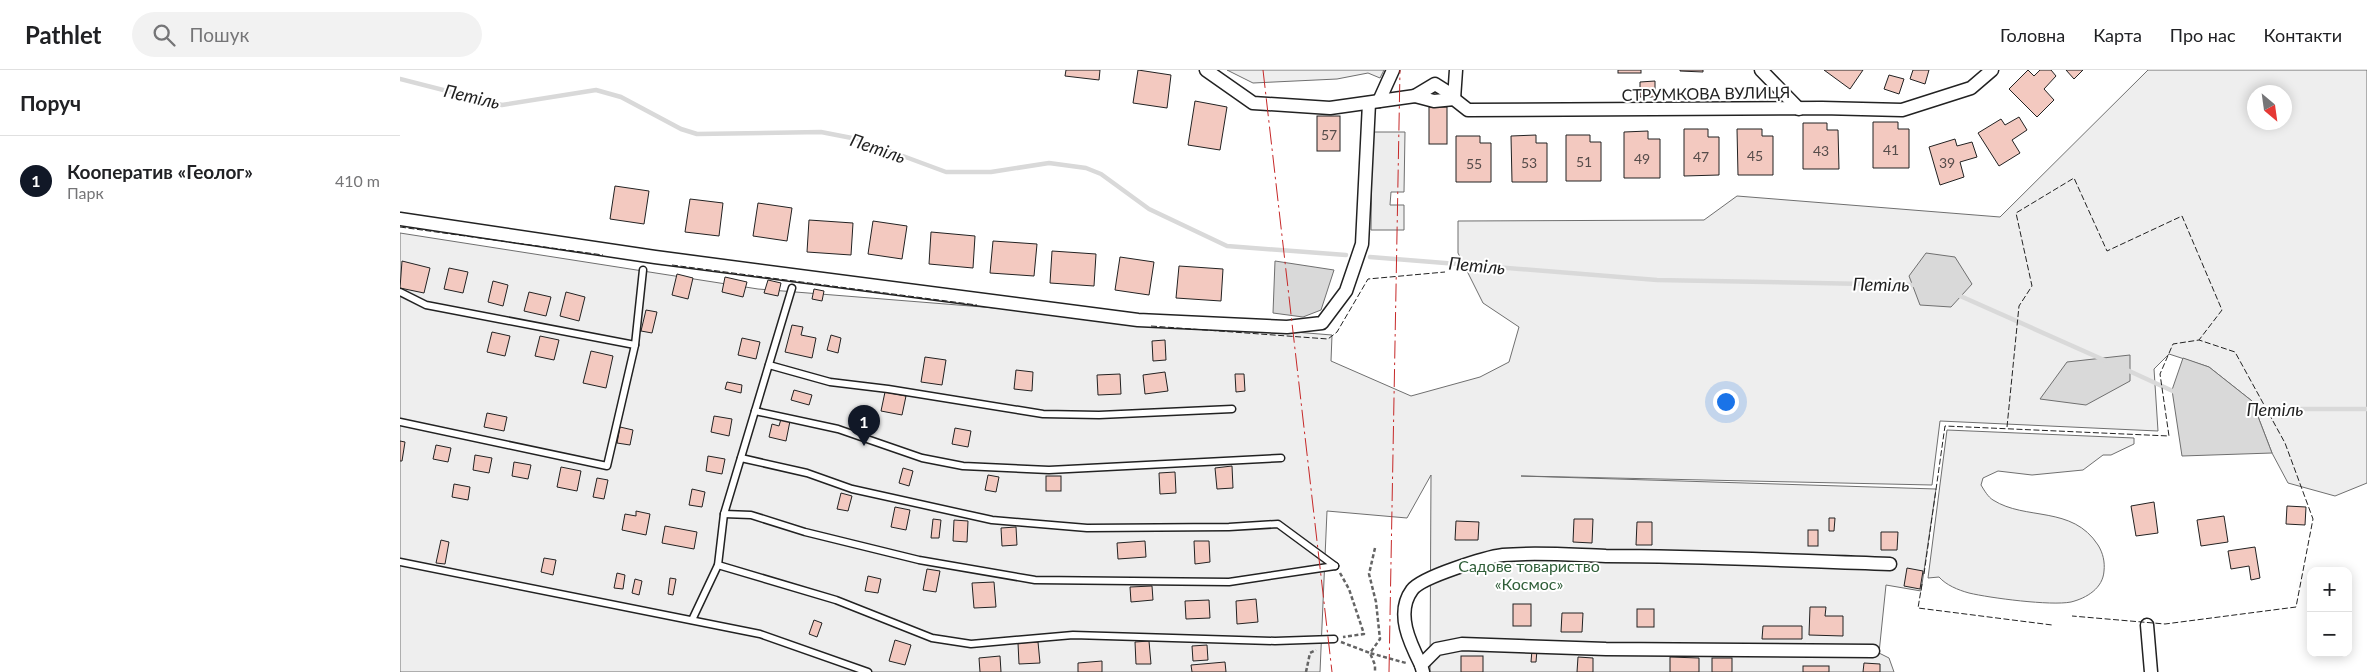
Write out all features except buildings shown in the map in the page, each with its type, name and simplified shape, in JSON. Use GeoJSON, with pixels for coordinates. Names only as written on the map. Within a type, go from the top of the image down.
{"type":"FeatureCollection","features":[{"type":"Feature","properties":{"kind":"street"},"geometry":{"type":"LineString","coordinates":[[1206,70],[1253,102],[1330,108],[1415,96],[1434,101],[1454,97],[1456,70]]}},
{"type":"Feature","properties":{"kind":"street"},"geometry":{"type":"LineString","coordinates":[[400,219],[655,257],[1138,320],[1287,327],[1322,323],[1346,291],[1362,244],[1374,102],[1393,70]]}},
{"type":"Feature","properties":{"kind":"street"},"geometry":{"type":"LineString","coordinates":[[1761,70],[1799,109]]}},
{"type":"Feature","properties":{"kind":"street","name":"СТРУМКОВА ВУЛИЦЯ"},"geometry":{"type":"LineString","coordinates":[[1454,97],[1468,110],[1902,110],[1971,88],[1992,70]]}},
{"type":"Feature","properties":{"kind":"street"},"geometry":{"type":"LineString","coordinates":[[1874,651],[1606,649],[1462,644],[1437,649],[1422,668],[1411,646],[1405,625],[1406,605],[1412,589],[1434,575],[1502,555],[1640,556],[1890,564]]}},
{"type":"Feature","properties":{"kind":"street"},"geometry":{"type":"LineString","coordinates":[[2148,626],[2151,672]]}},
{"type":"Feature","properties":{"kind":"lane"},"geometry":{"type":"LineString","coordinates":[[400,422],[607,466],[635,345],[643,270]]}},
{"type":"Feature","properties":{"kind":"lane"},"geometry":{"type":"LineString","coordinates":[[692,620],[718,565],[724,514],[792,288]]}},
{"type":"Feature","properties":{"kind":"lane"},"geometry":{"type":"LineString","coordinates":[[400,292],[426,304],[635,345]]}},
{"type":"Feature","properties":{"kind":"lane"},"geometry":{"type":"LineString","coordinates":[[769,365],[830,382],[888,389],[1043,414],[1099,415],[1232,409]]}},
{"type":"Feature","properties":{"kind":"lane"},"geometry":{"type":"LineString","coordinates":[[755,411],[838,429],[922,458],[963,466],[1049,470],[1281,458]]}},
{"type":"Feature","properties":{"kind":"lane"},"geometry":{"type":"LineString","coordinates":[[741,458],[807,473],[852,489],[992,520],[1087,528],[1229,527],[1278,524],[1335,566]]}},
{"type":"Feature","properties":{"kind":"lane"},"geometry":{"type":"LineString","coordinates":[[724,514],[750,515],[805,532],[919,560],[1035,580],[1229,582],[1335,566]]}},
{"type":"Feature","properties":{"kind":"lane"},"geometry":{"type":"LineString","coordinates":[[400,562],[760,634],[868,672]]}},
{"type":"Feature","properties":{"kind":"lane"},"geometry":{"type":"LineString","coordinates":[[718,565],[836,600],[932,638],[971,644],[1073,635],[1274,641],[1334,639]]}},
{"type":"Feature","properties":{"kind":"path"},"geometry":{"type":"LineString","coordinates":[[1370,653],[1380,639],[1376,602],[1369,574],[1375,548]]}},
{"type":"Feature","properties":{"kind":"path"},"geometry":{"type":"LineString","coordinates":[[1306,672],[1310,653],[1334,639],[1364,634],[1350,589],[1335,566]]}},
{"type":"Feature","properties":{"kind":"path"},"geometry":{"type":"LineString","coordinates":[[1334,639],[1370,653],[1422,668]]}},
{"type":"Feature","properties":{"kind":"path"},"geometry":{"type":"LineString","coordinates":[[1370,653],[1376,665],[1375,672]]}},
{"type":"Feature","properties":{"kind":"green space"},"geometry":{"type":"Polygon","coordinates":[[[1227,70],[1384,70],[1380,78],[1368,73],[1337,79],[1253,83],[1227,70]]]}},
{"type":"Feature","properties":{"kind":"green space","name":"Садове товариство «Космос»"},"geometry":{"type":"Polygon","coordinates":[[[2148,70],[2367,70],[2367,483],[2335,496],[2288,483],[2272,453],[2252,401],[2209,367],[2169,354],[2154,369],[2158,431],[1940,421],[1932,485],[1521,476],[1936,489],[1921,591],[1886,585],[1879,653],[1889,658],[1894,672],[1430,672],[1431,475],[1407,518],[1327,511],[1320,672],[400,672],[400,233],[758,289],[1332,335],[1331,361],[1411,396],[1480,377],[1509,362],[1519,327],[1483,303],[1458,253],[1458,221],[1704,220],[1737,196],[2000,217],[2148,70]]]}},
{"type":"Feature","properties":{"kind":"green space"},"geometry":{"type":"Polygon","coordinates":[[[1947,430],[2134,438],[2134,444],[2111,455],[2103,455],[2083,470],[2032,475],[1998,471],[1983,478],[1981,485],[1991,499],[2006,506],[2062,519],[2075,524],[2087,532],[2100,548],[2104,564],[2101,582],[2093,591],[2083,598],[2071,602],[2035,602],[1969,593],[1952,587],[1939,577],[1928,578],[1947,430]]]}},
{"type":"Feature","properties":{"kind":"shaded area"},"geometry":{"type":"Polygon","coordinates":[[[1372,132],[1405,132],[1404,192],[1391,192],[1390,205],[1404,205],[1404,230],[1371,230],[1372,132]]]}},
{"type":"Feature","properties":{"kind":"shaded area"},"geometry":{"type":"Polygon","coordinates":[[[1926,253],[1955,257],[1972,284],[1951,307],[1920,305],[1909,276],[1926,253]]]}},
{"type":"Feature","properties":{"kind":"shaded area"},"geometry":{"type":"Polygon","coordinates":[[[1275,261],[1334,270],[1321,310],[1303,317],[1273,313],[1275,261]]]}},
{"type":"Feature","properties":{"kind":"shaded area"},"geometry":{"type":"Polygon","coordinates":[[[2130,355],[2130,381],[2086,405],[2040,399],[2067,362],[2130,355]]]}},
{"type":"Feature","properties":{"kind":"shaded area"},"geometry":{"type":"Polygon","coordinates":[[[2183,358],[2209,367],[2252,401],[2272,453],[2182,456],[2172,390],[2183,358]]]}},
{"type":"Feature","properties":{"kind":"waterway","name":"Петіль"},"geometry":{"type":"LineString","coordinates":[[400,79],[502,105],[596,90],[621,97],[681,129],[697,134],[821,132],[857,139],[946,172],[991,172],[1049,163],[1086,168],[1101,174],[1149,209],[1227,246],[1346,255]]}},
{"type":"Feature","properties":{"kind":"waterway","name":"Петіль"},"geometry":{"type":"LineString","coordinates":[[1370,257],[1657,280],[1917,285]]}},
{"type":"Feature","properties":{"kind":"waterway","name":"Петіль"},"geometry":{"type":"LineString","coordinates":[[1958,295],[2104,360]]}},
{"type":"Feature","properties":{"kind":"waterway","name":"Петіль"},"geometry":{"type":"LineString","coordinates":[[2127,370],[2177,393]]}},
{"type":"Feature","properties":{"kind":"waterway","name":"Петіль"},"geometry":{"type":"LineString","coordinates":[[2251,409],[2367,409]]}},
{"type":"Feature","properties":{"kind":"fence"},"geometry":{"type":"LineString","coordinates":[[2007,427],[2019,306],[2032,286],[2016,213],[2074,178],[2107,251],[2182,216],[2222,310],[2199,340]]}},
{"type":"Feature","properties":{"kind":"fence"},"geometry":{"type":"LineString","coordinates":[[400,227],[603,255]]}},
{"type":"Feature","properties":{"kind":"fence"},"geometry":{"type":"LineString","coordinates":[[672,265],[977,305]]}},
{"type":"Feature","properties":{"kind":"fence"},"geometry":{"type":"LineString","coordinates":[[1151,326],[1328,339],[1337,332],[1368,279],[1445,272]]}},
{"type":"Feature","properties":{"kind":"fence"},"geometry":{"type":"LineString","coordinates":[[1924,574],[1945,426],[2169,436],[2160,374],[2173,344],[2199,340],[2235,352],[2285,443],[2313,519],[2296,607],[2165,624],[2072,616]]}},
{"type":"Feature","properties":{"kind":"fence"},"geometry":{"type":"LineString","coordinates":[[1922,584],[1918,608],[2052,625]]}},
{"type":"Feature","properties":{"kind":"power"},"geometry":{"type":"LineString","coordinates":[[1263,70],[1332,672]]}},
{"type":"Feature","properties":{"kind":"power"},"geometry":{"type":"LineString","coordinates":[[1389,672],[1400,70]]}},
{"type":"Feature","properties":{"kind":"place","name":"Кооператив «Геолог»"},"geometry":{"type":"Point","coordinates":[864,446]}}]}
